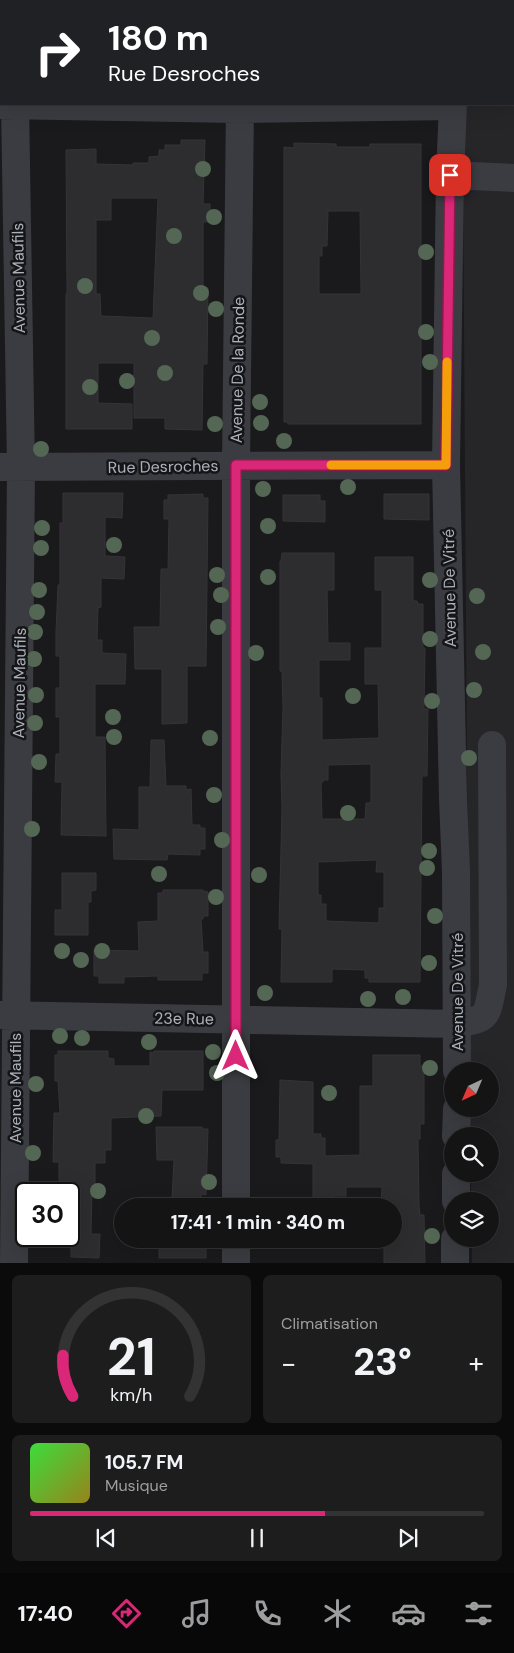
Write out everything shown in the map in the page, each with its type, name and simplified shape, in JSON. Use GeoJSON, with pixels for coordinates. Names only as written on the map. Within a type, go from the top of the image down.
{"type":"FeatureCollection","features":[{"type":"Feature","properties":{"kind":"street"},"geometry":{"type":"LineString","coordinates":[[10,105],[452,105]]}},
{"type":"Feature","properties":{"kind":"street","name":"Avenue Maufils"},"geometry":{"type":"LineString","coordinates":[[10,105],[11,467],[8,1015],[14,1263]]}},
{"type":"Feature","properties":{"kind":"street","name":"Avenue De Vitré"},"geometry":{"type":"LineString","coordinates":[[452,105],[446,465],[456,872],[457,1062]]}},
{"type":"Feature","properties":{"kind":"street","name":"Avenue De la Ronde"},"geometry":{"type":"LineString","coordinates":[[236,1198],[236,465],[240,106]]}},
{"type":"Feature","properties":{"kind":"street"},"geometry":{"type":"LineString","coordinates":[[450,175],[514,178]]}},
{"type":"Feature","properties":{"kind":"street","name":"Rue Desroches"},"geometry":{"type":"LineString","coordinates":[[11,467],[446,465]]}},
{"type":"Feature","properties":{"kind":"street"},"geometry":{"type":"LineString","coordinates":[[492,745],[492,819]]}},
{"type":"Feature","properties":{"kind":"street"},"geometry":{"type":"LineString","coordinates":[[453,799],[475,800],[492,819]]}},
{"type":"Feature","properties":{"kind":"street","name":"23e Rue"},"geometry":{"type":"LineString","coordinates":[[8,1015],[457,1024],[480,1020],[486,1012],[493,986],[492,819]]}},
{"type":"Feature","properties":{"kind":"street"},"geometry":{"type":"LineString","coordinates":[[455,1247],[455,1263]]}},
{"type":"Feature","properties":{"kind":"street"},"geometry":{"type":"LineString","coordinates":[[236,1248],[236,1263]]}},
{"type":"Feature","properties":{"kind":"shaded area"},"geometry":{"type":"Polygon","coordinates":[[[453,105],[514,105],[514,1263],[472,1263],[472,1247],[499,1247],[499,1192],[471,1192],[471,1182],[499,1182],[499,1127],[470,1127],[469,1118],[499,1118],[499,1062],[469,1062],[463,175],[453,105]]]}},
{"type":"Feature","properties":{"kind":"building"},"geometry":{"type":"Polygon","coordinates":[[[181,140],[205,140],[203,204],[210,204],[210,222],[203,222],[203,288],[208,288],[207,364],[203,364],[202,430],[165,429],[165,418],[134,418],[134,363],[98,363],[98,403],[132,404],[132,429],[66,429],[66,150],[96,149],[96,164],[133,165],[133,163],[149,163],[149,157],[159,156],[159,150],[165,150],[165,145],[181,145],[181,140]],[[111,198],[111,220],[96,220],[96,294],[100,294],[101,316],[153,318],[158,198],[111,198]]]}},
{"type":"Feature","properties":{"kind":"building"},"geometry":{"type":"Polygon","coordinates":[[[294,143],[336,144],[336,147],[370,147],[370,144],[421,144],[421,424],[288,424],[288,422],[284,422],[284,147],[294,148],[294,143]],[[328,211],[327,246],[322,246],[322,256],[319,256],[319,294],[361,294],[360,211],[328,211]]]}},
{"type":"Feature","properties":{"kind":"building"},"geometry":{"type":"Polygon","coordinates":[[[63,493],[123,493],[122,518],[105,517],[105,556],[125,557],[124,579],[101,578],[101,607],[98,608],[97,640],[102,640],[102,653],[126,654],[125,684],[95,684],[95,737],[105,737],[106,836],[61,835],[62,782],[55,782],[56,754],[60,754],[60,717],[56,717],[56,688],[60,688],[60,656],[56,656],[56,632],[58,585],[60,585],[60,523],[63,523],[63,493]]]}},
{"type":"Feature","properties":{"kind":"building"},"geometry":{"type":"Polygon","coordinates":[[[203,494],[203,498],[208,498],[206,666],[187,666],[187,723],[162,724],[162,669],[135,669],[134,627],[160,627],[161,569],[168,569],[169,519],[164,519],[164,500],[168,500],[168,495],[203,494]]]}},
{"type":"Feature","properties":{"kind":"building"},"geometry":{"type":"Polygon","coordinates":[[[384,494],[429,494],[429,520],[384,519],[384,494]]]}},
{"type":"Feature","properties":{"kind":"building"},"geometry":{"type":"Polygon","coordinates":[[[283,495],[320,495],[320,501],[325,501],[325,522],[283,521],[283,495]]]}},
{"type":"Feature","properties":{"kind":"building"},"geometry":{"type":"Polygon","coordinates":[[[282,553],[334,553],[334,590],[327,590],[328,643],[350,643],[350,660],[319,660],[319,698],[322,698],[322,740],[379,738],[378,684],[365,684],[365,648],[382,648],[382,590],[375,590],[375,557],[413,557],[413,601],[423,604],[423,648],[425,648],[424,709],[428,709],[427,776],[422,776],[420,982],[369,982],[369,978],[365,978],[365,970],[332,969],[332,982],[281,982],[282,929],[279,929],[283,706],[282,671],[280,671],[282,553]],[[371,764],[328,765],[328,780],[321,782],[322,819],[365,819],[366,803],[371,803],[371,764]],[[377,860],[318,862],[318,895],[321,895],[321,904],[326,904],[326,921],[379,923],[379,908],[384,908],[384,872],[376,872],[377,860]]]}},
{"type":"Feature","properties":{"kind":"building"},"geometry":{"type":"Polygon","coordinates":[[[151,740],[164,740],[166,786],[186,786],[186,790],[191,789],[192,825],[200,825],[200,828],[205,828],[205,849],[200,849],[200,855],[168,854],[167,860],[114,859],[113,829],[139,830],[139,787],[150,787],[151,740]]]}},
{"type":"Feature","properties":{"kind":"building"},"geometry":{"type":"Polygon","coordinates":[[[62,873],[96,873],[96,890],[91,891],[91,902],[88,902],[88,935],[55,935],[55,910],[62,910],[62,873]]]}},
{"type":"Feature","properties":{"kind":"building"},"geometry":{"type":"Polygon","coordinates":[[[163,890],[203,890],[208,892],[208,916],[203,916],[203,919],[201,919],[203,952],[208,952],[208,973],[202,973],[202,980],[158,980],[158,976],[124,977],[124,983],[99,983],[99,976],[94,976],[94,950],[139,951],[138,922],[158,921],[158,893],[163,893],[163,890]]]}},
{"type":"Feature","properties":{"kind":"building"},"geometry":{"type":"Polygon","coordinates":[[[58,1051],[108,1051],[108,1058],[114,1059],[114,1066],[150,1066],[150,1052],[203,1051],[203,1090],[162,1090],[161,1116],[111,1118],[111,1150],[105,1150],[105,1163],[95,1163],[95,1194],[92,1194],[91,1234],[100,1234],[99,1258],[71,1257],[71,1247],[80,1247],[80,1182],[59,1182],[59,1162],[53,1162],[54,1113],[60,1113],[58,1081],[55,1081],[55,1055],[58,1055],[58,1051]]]}},
{"type":"Feature","properties":{"kind":"building"},"geometry":{"type":"Polygon","coordinates":[[[373,1055],[420,1055],[420,1066],[424,1066],[424,1124],[420,1124],[420,1139],[418,1139],[419,1206],[420,1215],[424,1215],[425,1263],[384,1263],[384,1248],[402,1248],[402,1198],[381,1198],[382,1187],[346,1187],[346,1196],[313,1198],[313,1164],[281,1163],[281,1157],[276,1157],[276,1140],[279,1140],[280,1080],[313,1082],[313,1134],[321,1134],[321,1138],[325,1138],[325,1156],[360,1155],[360,1086],[373,1086],[373,1055]]]}},
{"type":"Feature","properties":{"kind":"building"},"geometry":{"type":"Polygon","coordinates":[[[156,1127],[202,1127],[202,1129],[208,1129],[206,1195],[201,1194],[201,1198],[172,1198],[174,1160],[157,1160],[156,1127]]]}},
{"type":"Feature","properties":{"kind":"building"},"geometry":{"type":"Polygon","coordinates":[[[159,1248],[206,1248],[206,1258],[159,1258],[159,1248]]]}},
{"type":"Feature","properties":{"kind":"slow traffic"},"geometry":{"type":"LineString","coordinates":[[331,465],[446,465],[447,362]]}},
{"type":"Feature","properties":{"kind":"route"},"geometry":{"type":"LineString","coordinates":[[236,1056],[236,465],[446,465],[450,175]]}}]}
